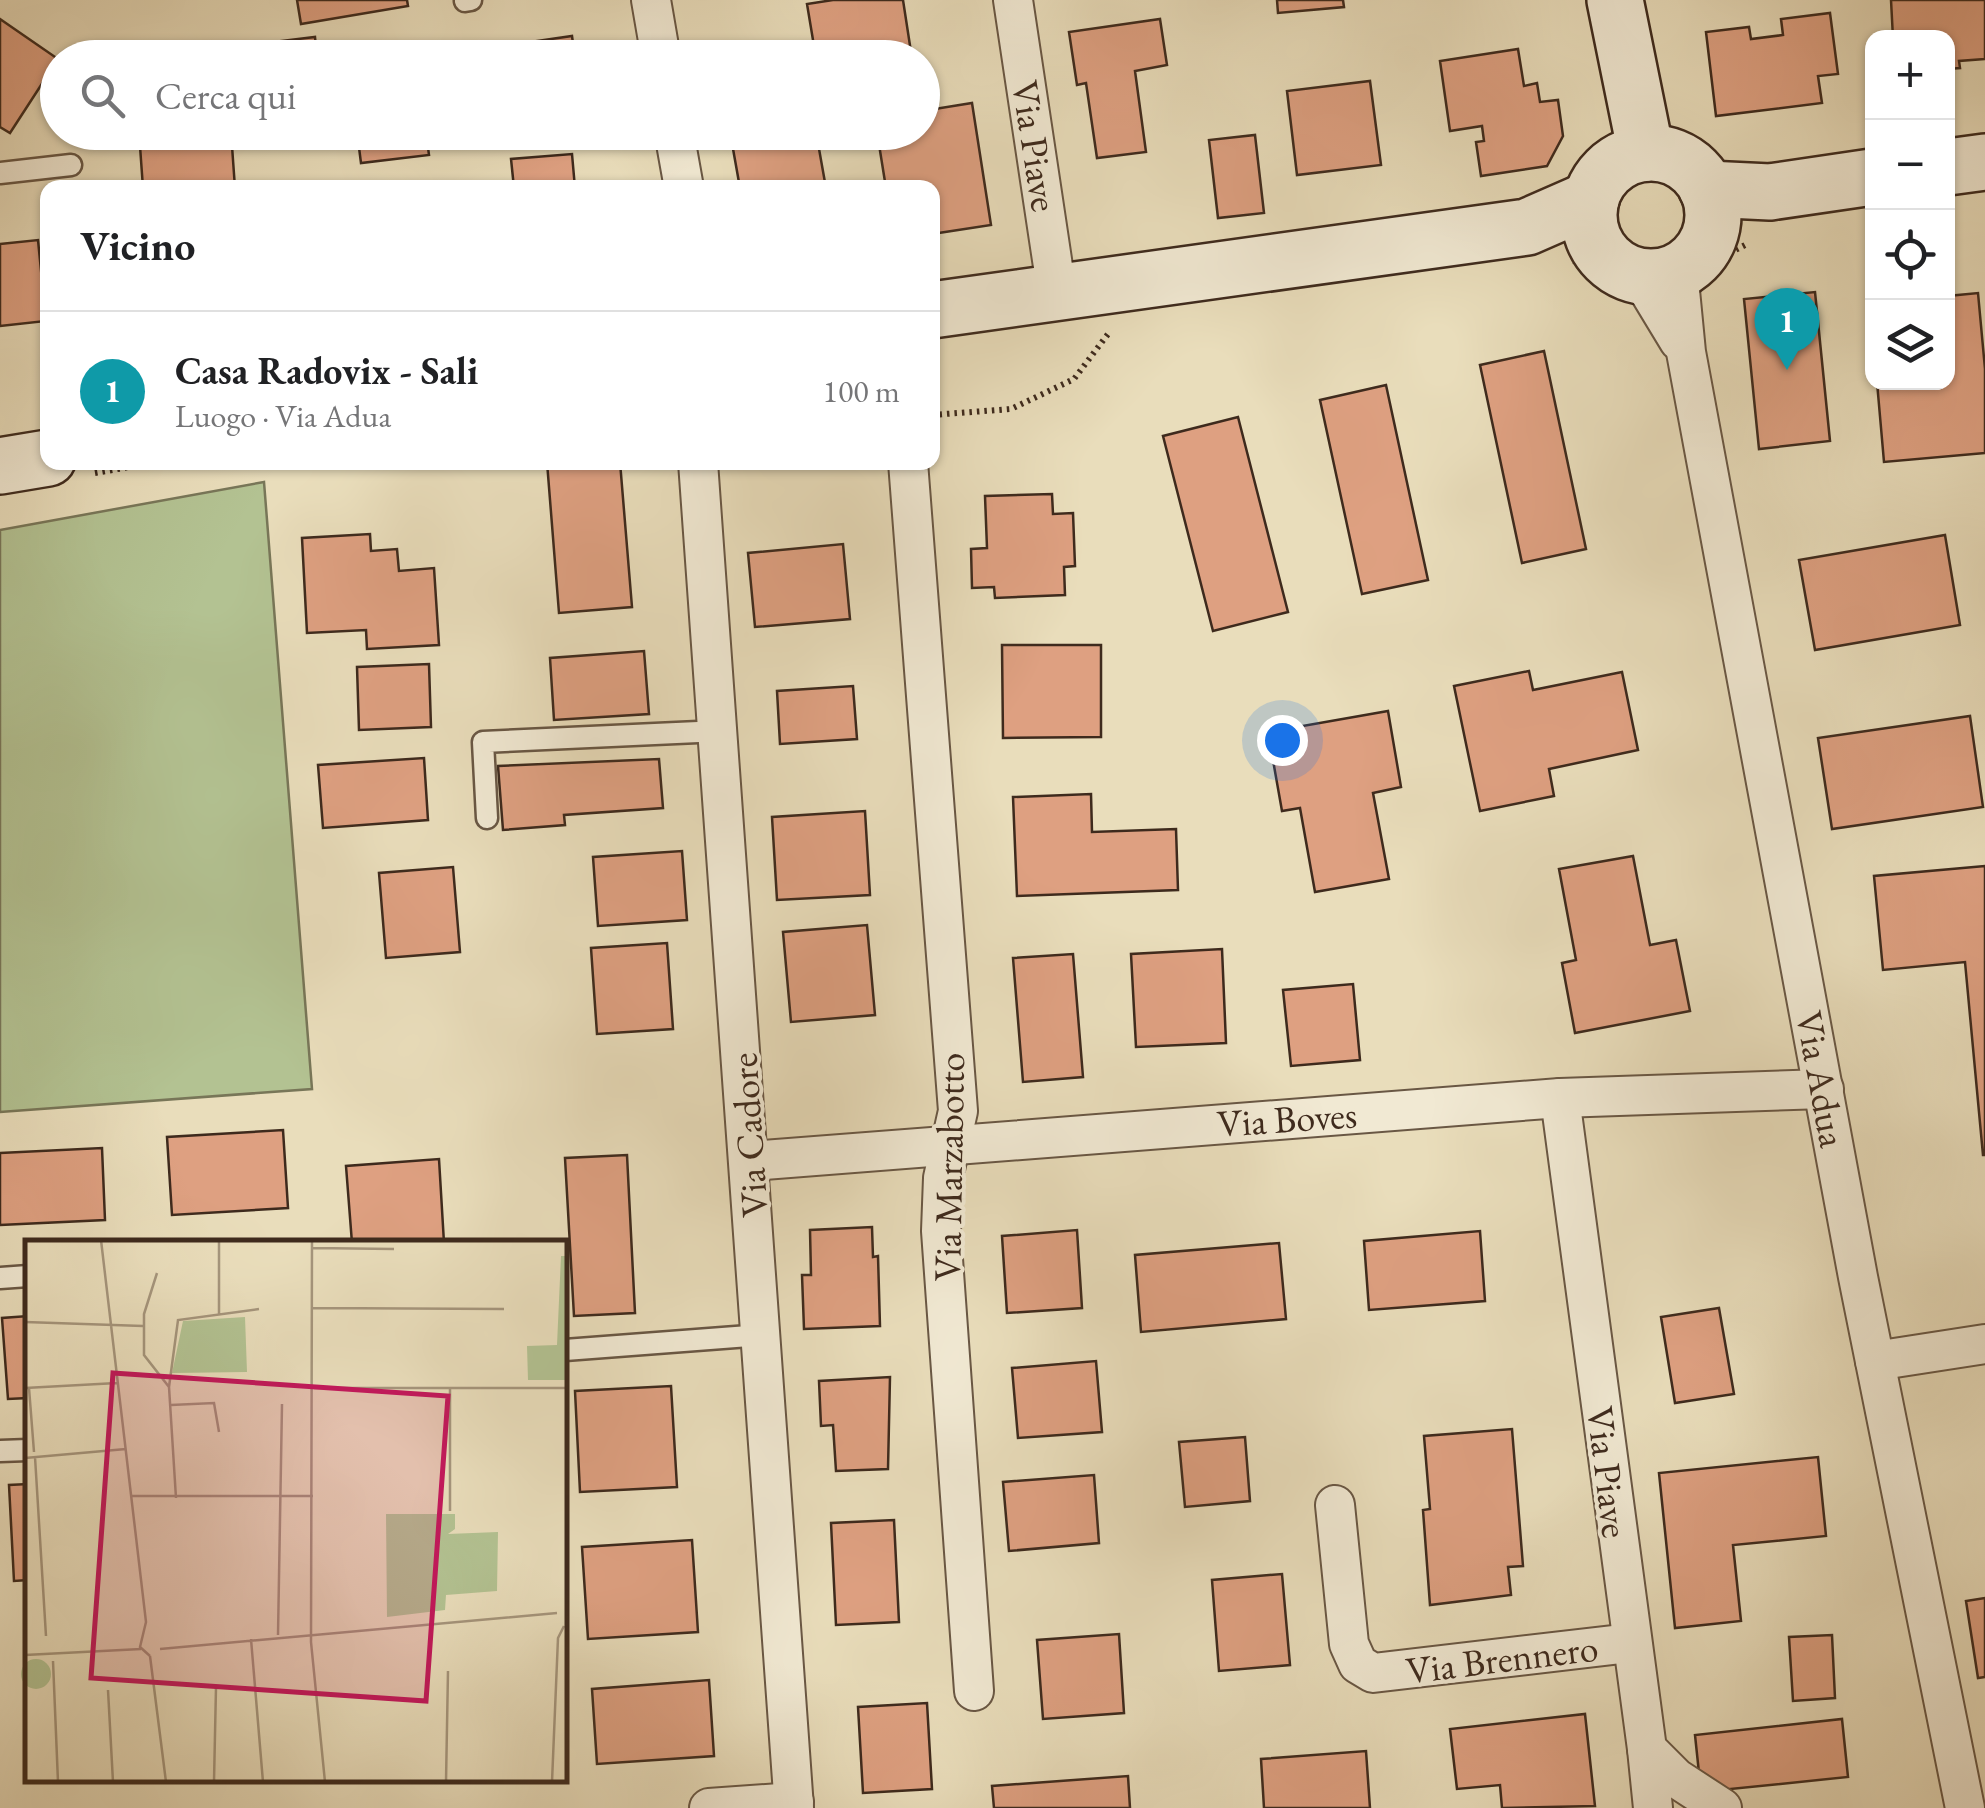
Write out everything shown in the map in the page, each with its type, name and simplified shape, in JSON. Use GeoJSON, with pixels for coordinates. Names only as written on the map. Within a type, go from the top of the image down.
{"type":"FeatureCollection","features":[{"type":"Feature","properties":{"kind":"street"},"geometry":{"type":"LineString","coordinates":[[651,0],[659,40]]}},
{"type":"Feature","properties":{"kind":"street","name":"Via Piave"},"geometry":{"type":"LineString","coordinates":[[1013,0],[1057,292]]}},
{"type":"Feature","properties":{"kind":"street"},"geometry":{"type":"LineString","coordinates":[[1615,0],[1646,154]]}},
{"type":"Feature","properties":{"kind":"street"},"geometry":{"type":"LineString","coordinates":[[677,150],[683,180]]}},
{"type":"Feature","properties":{"kind":"street"},"geometry":{"type":"LineString","coordinates":[[1683,241],[1685,164],[1646,154],[1610,169],[1593,220],[1608,260],[1683,241],[1865,207]]}},
{"type":"Feature","properties":{"kind":"street"},"geometry":{"type":"LineString","coordinates":[[1955,166],[1985,162]]}},
{"type":"Feature","properties":{"kind":"street"},"geometry":{"type":"LineString","coordinates":[[1683,241],[1770,192],[1865,178]]}},
{"type":"Feature","properties":{"kind":"street"},"geometry":{"type":"LineString","coordinates":[[1955,195],[1985,190]]}},
{"type":"Feature","properties":{"kind":"street"},"geometry":{"type":"LineString","coordinates":[[940,309],[1593,220]]}},
{"type":"Feature","properties":{"kind":"street"},"geometry":{"type":"LineString","coordinates":[[940,325],[1530,243],[1593,220]]}},
{"type":"Feature","properties":{"kind":"street","name":"Via Adua"},"geometry":{"type":"LineString","coordinates":[[1683,241],[1686,352],[1876,1361],[1969,1746],[1964,1808]]}},
{"type":"Feature","properties":{"kind":"street"},"geometry":{"type":"LineString","coordinates":[[0,466],[40,459]]}},
{"type":"Feature","properties":{"kind":"street","name":"Via Cadore"},"geometry":{"type":"LineString","coordinates":[[699,470],[794,1805]]}},
{"type":"Feature","properties":{"kind":"street","name":"Via Marzabotto"},"geometry":{"type":"LineString","coordinates":[[909,470],[958,1112],[954,1144],[943,1178],[941,1231],[974,1692]]}},
{"type":"Feature","properties":{"kind":"street","name":"Via Boves"},"geometry":{"type":"LineString","coordinates":[[751,1161],[1560,1098],[1824,1090]]}},
{"type":"Feature","properties":{"kind":"street","name":"Via Piave"},"geometry":{"type":"LineString","coordinates":[[1560,1098],[1653,1808]]}},
{"type":"Feature","properties":{"kind":"street"},"geometry":{"type":"LineString","coordinates":[[1876,1361],[1985,1344]]}},
{"type":"Feature","properties":{"kind":"street","name":"Via Brennero"},"geometry":{"type":"LineString","coordinates":[[1335,1505],[1349,1644],[1358,1664],[1373,1673],[1630,1643]]}},
{"type":"Feature","properties":{"kind":"street"},"geometry":{"type":"LineString","coordinates":[[1647,1749],[1676,1778],[1722,1808]]}},
{"type":"Feature","properties":{"kind":"street"},"geometry":{"type":"LineString","coordinates":[[709,1808],[794,1805]]}},
{"type":"Feature","properties":{"kind":"lane"},"geometry":{"type":"LineString","coordinates":[[0,173],[71,165]]}},
{"type":"Feature","properties":{"kind":"lane"},"geometry":{"type":"LineString","coordinates":[[487,818],[483,742],[720,732]]}},
{"type":"Feature","properties":{"kind":"lane"},"geometry":{"type":"LineString","coordinates":[[0,1278],[25,1276]]}},
{"type":"Feature","properties":{"kind":"lane"},"geometry":{"type":"LineString","coordinates":[[568,1350],[762,1335]]}},
{"type":"Feature","properties":{"kind":"lane"},"geometry":{"type":"LineString","coordinates":[[0,1451],[25,1450]]}},
{"type":"Feature","properties":{"kind":"path"},"geometry":{"type":"LineString","coordinates":[[940,414],[1011,409],[1074,379],[1108,334],[1108,324]]}},
{"type":"Feature","properties":{"kind":"green space"},"geometry":{"type":"Polygon","coordinates":[[[264,482],[312,1089],[0,1112],[0,530],[264,482]]]}},
{"type":"Feature","properties":{"kind":"building"},"geometry":{"type":"Polygon","coordinates":[[[297,0],[407,0],[408,6],[301,24],[297,0]]]}},
{"type":"Feature","properties":{"kind":"building"},"geometry":{"type":"Polygon","coordinates":[[[903,0],[909,40],[813,40],[807,4],[903,0]]]}},
{"type":"Feature","properties":{"kind":"building"},"geometry":{"type":"Polygon","coordinates":[[[1277,0],[1343,0],[1344,7],[1278,13],[1277,0]]]}},
{"type":"Feature","properties":{"kind":"building"},"geometry":{"type":"Polygon","coordinates":[[[1891,0],[1985,0],[1985,59],[1959,61],[1960,68],[1955,68],[1955,30],[1893,30],[1891,0]]]}},
{"type":"Feature","properties":{"kind":"building"},"geometry":{"type":"Polygon","coordinates":[[[1830,13],[1838,74],[1818,76],[1822,103],[1716,116],[1706,32],[1749,27],[1751,39],[1783,35],[1781,19],[1830,13]]]}},
{"type":"Feature","properties":{"kind":"building"},"geometry":{"type":"Polygon","coordinates":[[[0,19],[40,47],[40,87],[10,133],[0,127],[0,19]]]}},
{"type":"Feature","properties":{"kind":"building"},"geometry":{"type":"Polygon","coordinates":[[[1160,19],[1167,65],[1135,71],[1146,152],[1097,158],[1086,83],[1077,85],[1069,32],[1160,19]]]}},
{"type":"Feature","properties":{"kind":"building"},"geometry":{"type":"Polygon","coordinates":[[[1518,49],[1524,86],[1537,83],[1540,102],[1558,100],[1563,136],[1547,166],[1481,176],[1476,142],[1484,141],[1482,126],[1450,131],[1440,61],[1518,49]]]}},
{"type":"Feature","properties":{"kind":"building"},"geometry":{"type":"Polygon","coordinates":[[[1370,81],[1381,165],[1297,175],[1287,91],[1370,81]]]}},
{"type":"Feature","properties":{"kind":"building"},"geometry":{"type":"Polygon","coordinates":[[[972,103],[991,225],[940,233],[940,180],[885,180],[880,150],[940,150],[940,108],[972,103]]]}},
{"type":"Feature","properties":{"kind":"building"},"geometry":{"type":"Polygon","coordinates":[[[1255,135],[1264,213],[1218,218],[1209,140],[1255,135]]]}},
{"type":"Feature","properties":{"kind":"building"},"geometry":{"type":"Polygon","coordinates":[[[140,150],[232,150],[234,180],[142,180],[140,150]]]}},
{"type":"Feature","properties":{"kind":"building"},"geometry":{"type":"Polygon","coordinates":[[[359,150],[428,150],[429,155],[361,163],[359,150]]]}},
{"type":"Feature","properties":{"kind":"building"},"geometry":{"type":"Polygon","coordinates":[[[733,150],[819,150],[825,180],[739,180],[733,150]]]}},
{"type":"Feature","properties":{"kind":"building"},"geometry":{"type":"Polygon","coordinates":[[[572,154],[574,180],[513,180],[511,159],[572,154]]]}},
{"type":"Feature","properties":{"kind":"building"},"geometry":{"type":"Polygon","coordinates":[[[38,240],[40,322],[0,326],[0,244],[38,240]]]}},
{"type":"Feature","properties":{"kind":"building"},"geometry":{"type":"Polygon","coordinates":[[[1815,292],[1830,441],[1759,449],[1744,299],[1815,292]]]}},
{"type":"Feature","properties":{"kind":"building"},"geometry":{"type":"Polygon","coordinates":[[[1978,293],[1985,369],[1985,453],[1884,462],[1878,390],[1955,390],[1955,295],[1978,293]]]}},
{"type":"Feature","properties":{"kind":"building"},"geometry":{"type":"Polygon","coordinates":[[[1544,351],[1586,549],[1522,563],[1480,365],[1544,351]]]}},
{"type":"Feature","properties":{"kind":"building"},"geometry":{"type":"Polygon","coordinates":[[[1386,385],[1428,580],[1362,594],[1320,400],[1386,385]]]}},
{"type":"Feature","properties":{"kind":"building"},"geometry":{"type":"Polygon","coordinates":[[[1238,417],[1288,612],[1213,631],[1163,436],[1238,417]]]}},
{"type":"Feature","properties":{"kind":"building"},"geometry":{"type":"Polygon","coordinates":[[[548,470],[621,470],[632,607],[559,613],[548,470]]]}},
{"type":"Feature","properties":{"kind":"building"},"geometry":{"type":"Polygon","coordinates":[[[1052,494],[1053,514],[1073,513],[1075,566],[1064,567],[1065,595],[995,598],[994,587],[972,588],[971,549],[987,548],[985,496],[1052,494]]]}},
{"type":"Feature","properties":{"kind":"building"},"geometry":{"type":"Polygon","coordinates":[[[370,534],[371,551],[397,549],[399,571],[434,568],[439,645],[367,649],[366,630],[307,633],[302,538],[370,534]]]}},
{"type":"Feature","properties":{"kind":"building"},"geometry":{"type":"Polygon","coordinates":[[[1945,535],[1960,625],[1815,650],[1799,560],[1945,535]]]}},
{"type":"Feature","properties":{"kind":"building"},"geometry":{"type":"Polygon","coordinates":[[[843,544],[850,619],[755,627],[748,553],[843,544]]]}},
{"type":"Feature","properties":{"kind":"building"},"geometry":{"type":"Polygon","coordinates":[[[1002,645],[1101,645],[1101,737],[1003,738],[1002,645]]]}},
{"type":"Feature","properties":{"kind":"building"},"geometry":{"type":"Polygon","coordinates":[[[644,651],[649,714],[554,720],[550,658],[644,651]]]}},
{"type":"Feature","properties":{"kind":"building"},"geometry":{"type":"Polygon","coordinates":[[[429,664],[431,727],[359,730],[357,667],[429,664]]]}},
{"type":"Feature","properties":{"kind":"building"},"geometry":{"type":"Polygon","coordinates":[[[1529,671],[1533,690],[1622,672],[1638,750],[1549,769],[1554,796],[1480,811],[1454,686],[1529,671]]]}},
{"type":"Feature","properties":{"kind":"building"},"geometry":{"type":"Polygon","coordinates":[[[853,686],[857,739],[780,744],[777,691],[853,686]]]}},
{"type":"Feature","properties":{"kind":"building"},"geometry":{"type":"Polygon","coordinates":[[[1388,711],[1401,787],[1373,793],[1389,879],[1315,892],[1300,808],[1282,811],[1268,732],[1388,711]]]}},
{"type":"Feature","properties":{"kind":"building"},"geometry":{"type":"Polygon","coordinates":[[[1970,716],[1983,807],[1832,829],[1818,738],[1970,716]]]}},
{"type":"Feature","properties":{"kind":"building"},"geometry":{"type":"Polygon","coordinates":[[[424,758],[428,820],[323,828],[318,765],[424,758]]]}},
{"type":"Feature","properties":{"kind":"building"},"geometry":{"type":"Polygon","coordinates":[[[659,759],[663,808],[564,815],[565,825],[503,830],[498,766],[659,759]]]}},
{"type":"Feature","properties":{"kind":"building"},"geometry":{"type":"Polygon","coordinates":[[[1091,794],[1092,832],[1176,829],[1178,890],[1017,896],[1013,797],[1091,794]]]}},
{"type":"Feature","properties":{"kind":"building"},"geometry":{"type":"Polygon","coordinates":[[[865,811],[870,895],[777,900],[772,817],[865,811]]]}},
{"type":"Feature","properties":{"kind":"building"},"geometry":{"type":"Polygon","coordinates":[[[682,851],[687,920],[598,926],[593,857],[682,851]]]}},
{"type":"Feature","properties":{"kind":"building"},"geometry":{"type":"Polygon","coordinates":[[[1633,856],[1650,945],[1676,940],[1690,1011],[1575,1033],[1562,963],[1576,960],[1559,869],[1633,856]]]}},
{"type":"Feature","properties":{"kind":"building"},"geometry":{"type":"Polygon","coordinates":[[[1985,866],[1983,1155],[1965,962],[1883,970],[1874,876],[1985,866]]]}},
{"type":"Feature","properties":{"kind":"building"},"geometry":{"type":"Polygon","coordinates":[[[453,867],[460,952],[386,958],[379,873],[453,867]]]}},
{"type":"Feature","properties":{"kind":"building"},"geometry":{"type":"Polygon","coordinates":[[[867,925],[875,1015],[791,1022],[783,932],[867,925]]]}},
{"type":"Feature","properties":{"kind":"building"},"geometry":{"type":"Polygon","coordinates":[[[667,943],[673,1029],[597,1034],[591,948],[667,943]]]}},
{"type":"Feature","properties":{"kind":"building"},"geometry":{"type":"Polygon","coordinates":[[[1222,949],[1226,1043],[1136,1047],[1131,954],[1222,949]]]}},
{"type":"Feature","properties":{"kind":"building"},"geometry":{"type":"Polygon","coordinates":[[[1073,954],[1083,1077],[1023,1082],[1013,958],[1073,954]]]}},
{"type":"Feature","properties":{"kind":"building"},"geometry":{"type":"Polygon","coordinates":[[[1353,984],[1360,1060],[1291,1066],[1283,990],[1353,984]]]}},
{"type":"Feature","properties":{"kind":"building"},"geometry":{"type":"Polygon","coordinates":[[[283,1130],[288,1208],[172,1215],[167,1137],[283,1130]]]}},
{"type":"Feature","properties":{"kind":"building"},"geometry":{"type":"Polygon","coordinates":[[[102,1148],[105,1220],[0,1225],[0,1153],[102,1148]]]}},
{"type":"Feature","properties":{"kind":"building"},"geometry":{"type":"Polygon","coordinates":[[[627,1155],[635,1313],[574,1316],[565,1158],[627,1155]]]}},
{"type":"Feature","properties":{"kind":"building"},"geometry":{"type":"Polygon","coordinates":[[[439,1159],[444,1240],[352,1240],[346,1166],[439,1159]]]}},
{"type":"Feature","properties":{"kind":"building"},"geometry":{"type":"Polygon","coordinates":[[[872,1227],[873,1257],[878,1256],[880,1326],[804,1329],[802,1275],[811,1275],[810,1230],[872,1227]]]}},
{"type":"Feature","properties":{"kind":"building"},"geometry":{"type":"Polygon","coordinates":[[[1077,1230],[1082,1308],[1007,1313],[1002,1236],[1077,1230]]]}},
{"type":"Feature","properties":{"kind":"building"},"geometry":{"type":"Polygon","coordinates":[[[1480,1231],[1485,1301],[1369,1310],[1364,1241],[1480,1231]]]}},
{"type":"Feature","properties":{"kind":"building"},"geometry":{"type":"Polygon","coordinates":[[[1279,1243],[1286,1319],[1141,1332],[1135,1255],[1279,1243]]]}},
{"type":"Feature","properties":{"kind":"building"},"geometry":{"type":"Polygon","coordinates":[[[1719,1308],[1734,1394],[1675,1403],[1661,1317],[1719,1308]]]}},
{"type":"Feature","properties":{"kind":"building"},"geometry":{"type":"Polygon","coordinates":[[[25,1316],[25,1398],[8,1399],[2,1318],[25,1316]]]}},
{"type":"Feature","properties":{"kind":"building"},"geometry":{"type":"Polygon","coordinates":[[[1096,1361],[1102,1432],[1018,1438],[1012,1368],[1096,1361]]]}},
{"type":"Feature","properties":{"kind":"building"},"geometry":{"type":"Polygon","coordinates":[[[890,1377],[888,1469],[836,1471],[833,1425],[821,1426],[819,1381],[890,1377]]]}},
{"type":"Feature","properties":{"kind":"building"},"geometry":{"type":"Polygon","coordinates":[[[671,1386],[677,1487],[580,1492],[575,1391],[671,1386]]]}},
{"type":"Feature","properties":{"kind":"building"},"geometry":{"type":"Polygon","coordinates":[[[1512,1429],[1523,1566],[1508,1567],[1511,1595],[1430,1605],[1423,1510],[1430,1509],[1424,1436],[1512,1429]]]}},
{"type":"Feature","properties":{"kind":"building"},"geometry":{"type":"Polygon","coordinates":[[[1245,1437],[1250,1501],[1185,1507],[1179,1442],[1245,1437]]]}},
{"type":"Feature","properties":{"kind":"building"},"geometry":{"type":"Polygon","coordinates":[[[1818,1457],[1826,1536],[1733,1545],[1741,1621],[1675,1628],[1659,1473],[1818,1457]]]}},
{"type":"Feature","properties":{"kind":"building"},"geometry":{"type":"Polygon","coordinates":[[[1094,1475],[1099,1543],[1009,1551],[1003,1482],[1094,1475]]]}},
{"type":"Feature","properties":{"kind":"building"},"geometry":{"type":"Polygon","coordinates":[[[25,1484],[25,1580],[14,1581],[9,1485],[25,1484]]]}},
{"type":"Feature","properties":{"kind":"building"},"geometry":{"type":"Polygon","coordinates":[[[894,1520],[899,1622],[836,1625],[831,1523],[894,1520]]]}},
{"type":"Feature","properties":{"kind":"building"},"geometry":{"type":"Polygon","coordinates":[[[692,1540],[698,1632],[588,1639],[582,1547],[692,1540]]]}},
{"type":"Feature","properties":{"kind":"building"},"geometry":{"type":"Polygon","coordinates":[[[1282,1574],[1290,1665],[1219,1671],[1212,1580],[1282,1574]]]}},
{"type":"Feature","properties":{"kind":"building"},"geometry":{"type":"Polygon","coordinates":[[[1985,1598],[1985,1677],[1978,1678],[1966,1601],[1985,1598]]]}},
{"type":"Feature","properties":{"kind":"building"},"geometry":{"type":"Polygon","coordinates":[[[1119,1634],[1124,1713],[1043,1719],[1037,1640],[1119,1634]]]}},
{"type":"Feature","properties":{"kind":"building"},"geometry":{"type":"Polygon","coordinates":[[[1832,1635],[1835,1698],[1793,1701],[1789,1637],[1832,1635]]]}},
{"type":"Feature","properties":{"kind":"building"},"geometry":{"type":"Polygon","coordinates":[[[709,1680],[714,1756],[597,1764],[592,1689],[709,1680]]]}},
{"type":"Feature","properties":{"kind":"building"},"geometry":{"type":"Polygon","coordinates":[[[927,1703],[932,1789],[863,1793],[858,1707],[927,1703]]]}},
{"type":"Feature","properties":{"kind":"building"},"geometry":{"type":"Polygon","coordinates":[[[1585,1714],[1595,1806],[1502,1808],[1500,1785],[1457,1789],[1450,1729],[1585,1714]]]}},
{"type":"Feature","properties":{"kind":"building"},"geometry":{"type":"Polygon","coordinates":[[[1842,1719],[1848,1777],[1701,1792],[1695,1735],[1842,1719]]]}},
{"type":"Feature","properties":{"kind":"building"},"geometry":{"type":"Polygon","coordinates":[[[1366,1751],[1370,1808],[1264,1808],[1261,1759],[1366,1751]]]}},
{"type":"Feature","properties":{"kind":"building"},"geometry":{"type":"Polygon","coordinates":[[[1128,1776],[1130,1808],[994,1808],[992,1786],[1128,1776]]]}},
{"type":"Feature","properties":{"kind":"place","name":"Casa Radovix - Sali"},"geometry":{"type":"Point","coordinates":[1787,370]}}]}
